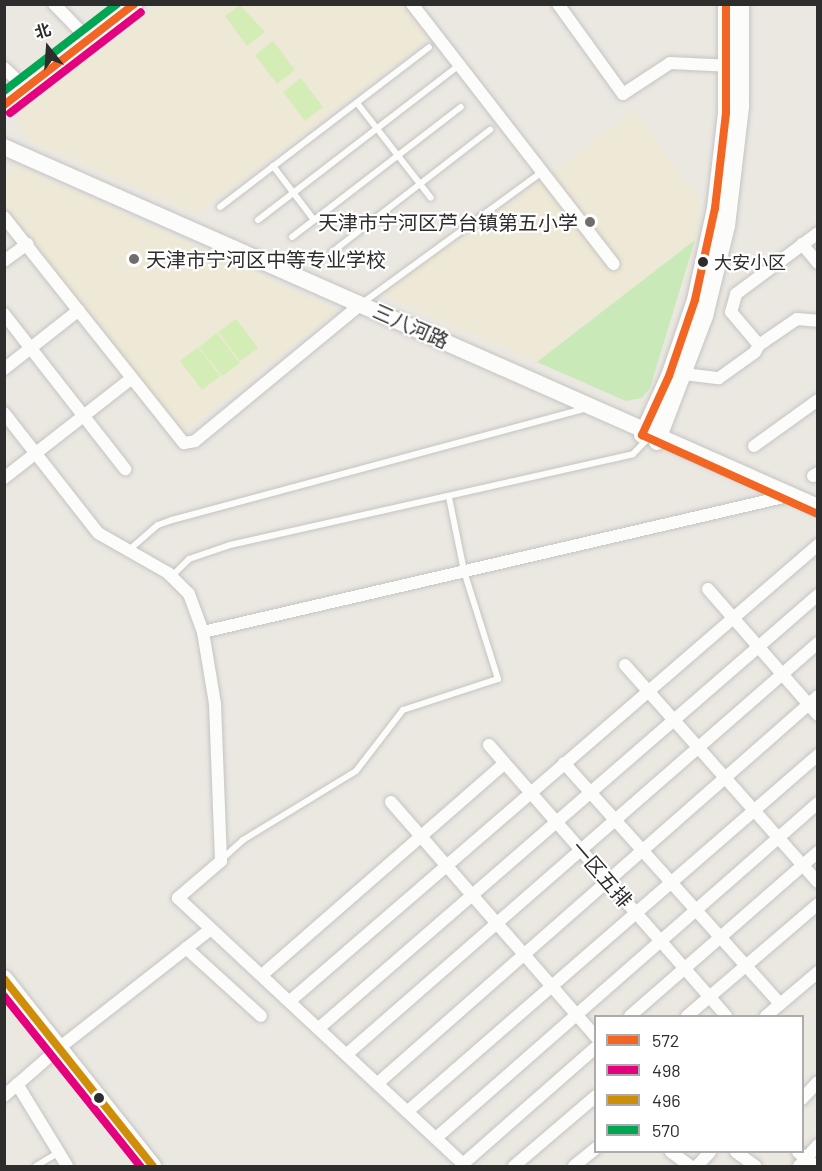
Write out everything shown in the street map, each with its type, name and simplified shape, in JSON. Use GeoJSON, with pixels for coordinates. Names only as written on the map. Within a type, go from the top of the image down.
{"type":"FeatureCollection","features":[{"type":"Feature","properties":{"kind":"street"},"geometry":{"type":"LineString","coordinates":[[54,4],[85,36]]}},
{"type":"Feature","properties":{"kind":"street"},"geometry":{"type":"LineString","coordinates":[[85,36],[116,4]]}},
{"type":"Feature","properties":{"kind":"street"},"geometry":{"type":"LineString","coordinates":[[8,97],[85,36],[135,4]]}},
{"type":"Feature","properties":{"kind":"street"},"geometry":{"type":"LineString","coordinates":[[412,4],[614,264]]}},
{"type":"Feature","properties":{"kind":"street"},"geometry":{"type":"LineString","coordinates":[[558,4],[623,94],[670,63],[735,66]]}},
{"type":"Feature","properties":{"kind":"street"},"geometry":{"type":"LineString","coordinates":[[651,435],[684,374],[710,299],[727,226],[737,156],[735,66],[726,4]]}},
{"type":"Feature","properties":{"kind":"street"},"geometry":{"type":"LineString","coordinates":[[651,435],[703,266],[720,175],[741,4]]}},
{"type":"Feature","properties":{"kind":"street"},"geometry":{"type":"LineString","coordinates":[[4,68],[8,97]]}},
{"type":"Feature","properties":{"kind":"street","name":"三八河路"},"geometry":{"type":"LineString","coordinates":[[6,148],[587,408],[787,496],[818,507]]}},
{"type":"Feature","properties":{"kind":"street"},"geometry":{"type":"LineString","coordinates":[[4,217],[184,443],[190,443],[358,306]]}},
{"type":"Feature","properties":{"kind":"street"},"geometry":{"type":"LineString","coordinates":[[759,345],[731,312],[736,294],[818,233]]}},
{"type":"Feature","properties":{"kind":"street"},"geometry":{"type":"LineString","coordinates":[[4,261],[27,244]]}},
{"type":"Feature","properties":{"kind":"street"},"geometry":{"type":"LineString","coordinates":[[802,244],[818,263]]}},
{"type":"Feature","properties":{"kind":"street"},"geometry":{"type":"LineString","coordinates":[[4,369],[79,310]]}},
{"type":"Feature","properties":{"kind":"street"},"geometry":{"type":"LineString","coordinates":[[4,314],[126,469]]}},
{"type":"Feature","properties":{"kind":"street"},"geometry":{"type":"LineString","coordinates":[[684,374],[719,378],[759,345],[797,319],[818,321]]}},
{"type":"Feature","properties":{"kind":"street"},"geometry":{"type":"LineString","coordinates":[[4,478],[132,378]]}},
{"type":"Feature","properties":{"kind":"street"},"geometry":{"type":"LineString","coordinates":[[754,446],[818,400]]}},
{"type":"Feature","properties":{"kind":"street"},"geometry":{"type":"LineString","coordinates":[[4,413],[98,533],[172,576],[189,594],[203,632],[215,704],[220,861],[178,898],[464,1165],[594,1049]]}},
{"type":"Feature","properties":{"kind":"street"},"geometry":{"type":"LineString","coordinates":[[203,632],[787,496]]}},
{"type":"Feature","properties":{"kind":"street","name":"三八河路"},"geometry":{"type":"LineString","coordinates":[[787,496],[818,514]]}},
{"type":"Feature","properties":{"kind":"street"},"geometry":{"type":"LineString","coordinates":[[290,1001],[818,545]]}},
{"type":"Feature","properties":{"kind":"street"},"geometry":{"type":"LineString","coordinates":[[708,589],[782,675],[813,700],[818,715]]}},
{"type":"Feature","properties":{"kind":"street"},"geometry":{"type":"LineString","coordinates":[[319,1028],[673,718],[818,595]]}},
{"type":"Feature","properties":{"kind":"street"},"geometry":{"type":"LineString","coordinates":[[347,1054],[818,643]]}},
{"type":"Feature","properties":{"kind":"street"},"geometry":{"type":"LineString","coordinates":[[625,665],[818,882]]}},
{"type":"Feature","properties":{"kind":"street"},"geometry":{"type":"LineString","coordinates":[[378,1083],[522,952],[813,700]]}},
{"type":"Feature","properties":{"kind":"street","name":"一区五排"},"geometry":{"type":"LineString","coordinates":[[489,745],[724,1015]]}},
{"type":"Feature","properties":{"kind":"street"},"geometry":{"type":"LineString","coordinates":[[408,1111],[818,755]]}},
{"type":"Feature","properties":{"kind":"street"},"geometry":{"type":"LineString","coordinates":[[262,975],[505,763]]}},
{"type":"Feature","properties":{"kind":"street"},"geometry":{"type":"LineString","coordinates":[[564,764],[780,1004]]}},
{"type":"Feature","properties":{"kind":"street"},"geometry":{"type":"LineString","coordinates":[[391,802],[594,1035]]}},
{"type":"Feature","properties":{"kind":"street"},"geometry":{"type":"LineString","coordinates":[[436,1138],[818,803]]}},
{"type":"Feature","properties":{"kind":"street"},"geometry":{"type":"LineString","coordinates":[[632,1015],[818,852]]}},
{"type":"Feature","properties":{"kind":"street"},"geometry":{"type":"LineString","coordinates":[[690,1015],[712,1000],[745,966],[818,904]]}},
{"type":"Feature","properties":{"kind":"street"},"geometry":{"type":"LineString","coordinates":[[4,1096],[57,1050],[211,929]]}},
{"type":"Feature","properties":{"kind":"street"},"geometry":{"type":"LineString","coordinates":[[186,948],[261,1016]]}},
{"type":"Feature","properties":{"kind":"street"},"geometry":{"type":"LineString","coordinates":[[768,1015],[818,972]]}},
{"type":"Feature","properties":{"kind":"street"},"geometry":{"type":"LineString","coordinates":[[4,978],[144,1167]]}},
{"type":"Feature","properties":{"kind":"street"},"geometry":{"type":"LineString","coordinates":[[4,987],[153,1167]]}},
{"type":"Feature","properties":{"kind":"street"},"geometry":{"type":"LineString","coordinates":[[807,1096],[818,1082]]}},
{"type":"Feature","properties":{"kind":"street"},"geometry":{"type":"LineString","coordinates":[[17,1084],[67,1167]]}},
{"type":"Feature","properties":{"kind":"street"},"geometry":{"type":"LineString","coordinates":[[514,1167],[594,1098]]}},
{"type":"Feature","properties":{"kind":"street"},"geometry":{"type":"LineString","coordinates":[[816,1167],[801,1159],[818,1145]]}},
{"type":"Feature","properties":{"kind":"street"},"geometry":{"type":"LineString","coordinates":[[574,1167],[594,1150]]}},
{"type":"Feature","properties":{"kind":"street"},"geometry":{"type":"LineString","coordinates":[[672,1153],[690,1167]]}},
{"type":"Feature","properties":{"kind":"street"},"geometry":{"type":"LineString","coordinates":[[697,1167],[709,1153]]}},
{"type":"Feature","properties":{"kind":"street"},"geometry":{"type":"LineString","coordinates":[[737,1153],[750,1165]]}},
{"type":"Feature","properties":{"kind":"lane"},"geometry":{"type":"LineString","coordinates":[[220,207],[429,47]]}},
{"type":"Feature","properties":{"kind":"lane"},"geometry":{"type":"LineString","coordinates":[[258,220],[459,65]]}},
{"type":"Feature","properties":{"kind":"lane"},"geometry":{"type":"LineString","coordinates":[[357,103],[431,198]]}},
{"type":"Feature","properties":{"kind":"lane"},"geometry":{"type":"LineString","coordinates":[[292,237],[461,107]]}},
{"type":"Feature","properties":{"kind":"lane"},"geometry":{"type":"LineString","coordinates":[[332,252],[489,130]]}},
{"type":"Feature","properties":{"kind":"lane"},"geometry":{"type":"LineString","coordinates":[[273,166],[314,220]]}},
{"type":"Feature","properties":{"kind":"lane"},"geometry":{"type":"LineString","coordinates":[[358,306],[542,172]]}},
{"type":"Feature","properties":{"kind":"lane"},"geometry":{"type":"LineString","coordinates":[[129,550],[158,525],[172,520],[587,408]]}},
{"type":"Feature","properties":{"kind":"lane"},"geometry":{"type":"LineString","coordinates":[[172,576],[189,559],[230,545],[633,454],[651,435]]}},
{"type":"Feature","properties":{"kind":"lane"},"geometry":{"type":"LineString","coordinates":[[220,861],[243,840],[356,771],[403,710],[498,680],[464,571],[449,497]]}},
{"type":"Feature","properties":{"kind":"lane"},"geometry":{"type":"LineString","coordinates":[[36,1167],[59,1153]]}},
{"type":"Feature","properties":{"kind":"shaded area"},"geometry":{"type":"Polygon","coordinates":[[[159,5],[405,5],[431,37],[197,214],[31,141],[21,131],[17,113],[159,5]]]}},
{"type":"Feature","properties":{"kind":"shaded area","name":"天津市宁河区芦台镇第五小学"},"geometry":{"type":"Polygon","coordinates":[[[635,110],[702,204],[695,240],[537,362],[378,293],[527,192],[635,110]]]}},
{"type":"Feature","properties":{"kind":"shaded area","name":"天津市宁河区中等专业学校"},"geometry":{"type":"Polygon","coordinates":[[[18,166],[337,310],[182,433],[5,207],[5,176],[18,166]]]}},
{"type":"Feature","properties":{"kind":"green space"},"geometry":{"type":"Polygon","coordinates":[[[240,5],[265,32],[247,46],[225,16],[240,5]]]}},
{"type":"Feature","properties":{"kind":"green space"},"geometry":{"type":"Polygon","coordinates":[[[273,41],[295,70],[277,84],[255,55],[273,41]]]}},
{"type":"Feature","properties":{"kind":"green space"},"geometry":{"type":"Polygon","coordinates":[[[301,78],[323,107],[305,121],[283,92],[301,78]]]}},
{"type":"Feature","properties":{"kind":"green space"},"geometry":{"type":"Polygon","coordinates":[[[695,240],[650,388],[642,398],[626,401],[537,362],[695,240]]]}},
{"type":"Feature","properties":{"kind":"green space"},"geometry":{"type":"Polygon","coordinates":[[[236,319],[258,348],[240,361],[218,332],[236,319]]]}},
{"type":"Feature","properties":{"kind":"green space"},"geometry":{"type":"Polygon","coordinates":[[[217,333],[240,363],[222,376],[199,347],[217,333]]]}},
{"type":"Feature","properties":{"kind":"green space"},"geometry":{"type":"Polygon","coordinates":[[[198,347],[220,376],[202,390],[180,361],[198,347]]]}},
{"type":"Feature","properties":{"kind":"transit line","name":"570"},"geometry":{"type":"LineString","coordinates":[[4,91],[117,4]]}},
{"type":"Feature","properties":{"kind":"transit line","name":"572"},"geometry":{"type":"LineString","coordinates":[[4,105],[134,4]]}},
{"type":"Feature","properties":{"kind":"transit line","name":"572"},"geometry":{"type":"LineString","coordinates":[[726,4],[726,113],[715,208],[695,300],[669,376],[642,435],[818,514]]}},
{"type":"Feature","properties":{"kind":"transit line","name":"498"},"geometry":{"type":"LineString","coordinates":[[10,113],[141,12]]}},
{"type":"Feature","properties":{"kind":"transit line","name":"496"},"geometry":{"type":"LineString","coordinates":[[4,979],[153,1166]]}},
{"type":"Feature","properties":{"kind":"transit line","name":"498"},"geometry":{"type":"LineString","coordinates":[[4,996],[140,1166]]}},
{"type":"Feature","properties":{"kind":"place","name":"天津市宁河区芦台镇第五小学"},"geometry":{"type":"Point","coordinates":[590,222]}},
{"type":"Feature","properties":{"kind":"place","name":"天津市宁河区中等专业学校"},"geometry":{"type":"Point","coordinates":[134,259]}},
{"type":"Feature","properties":{"kind":"place","name":"大安小区"},"geometry":{"type":"Point","coordinates":[703,262]}}]}
